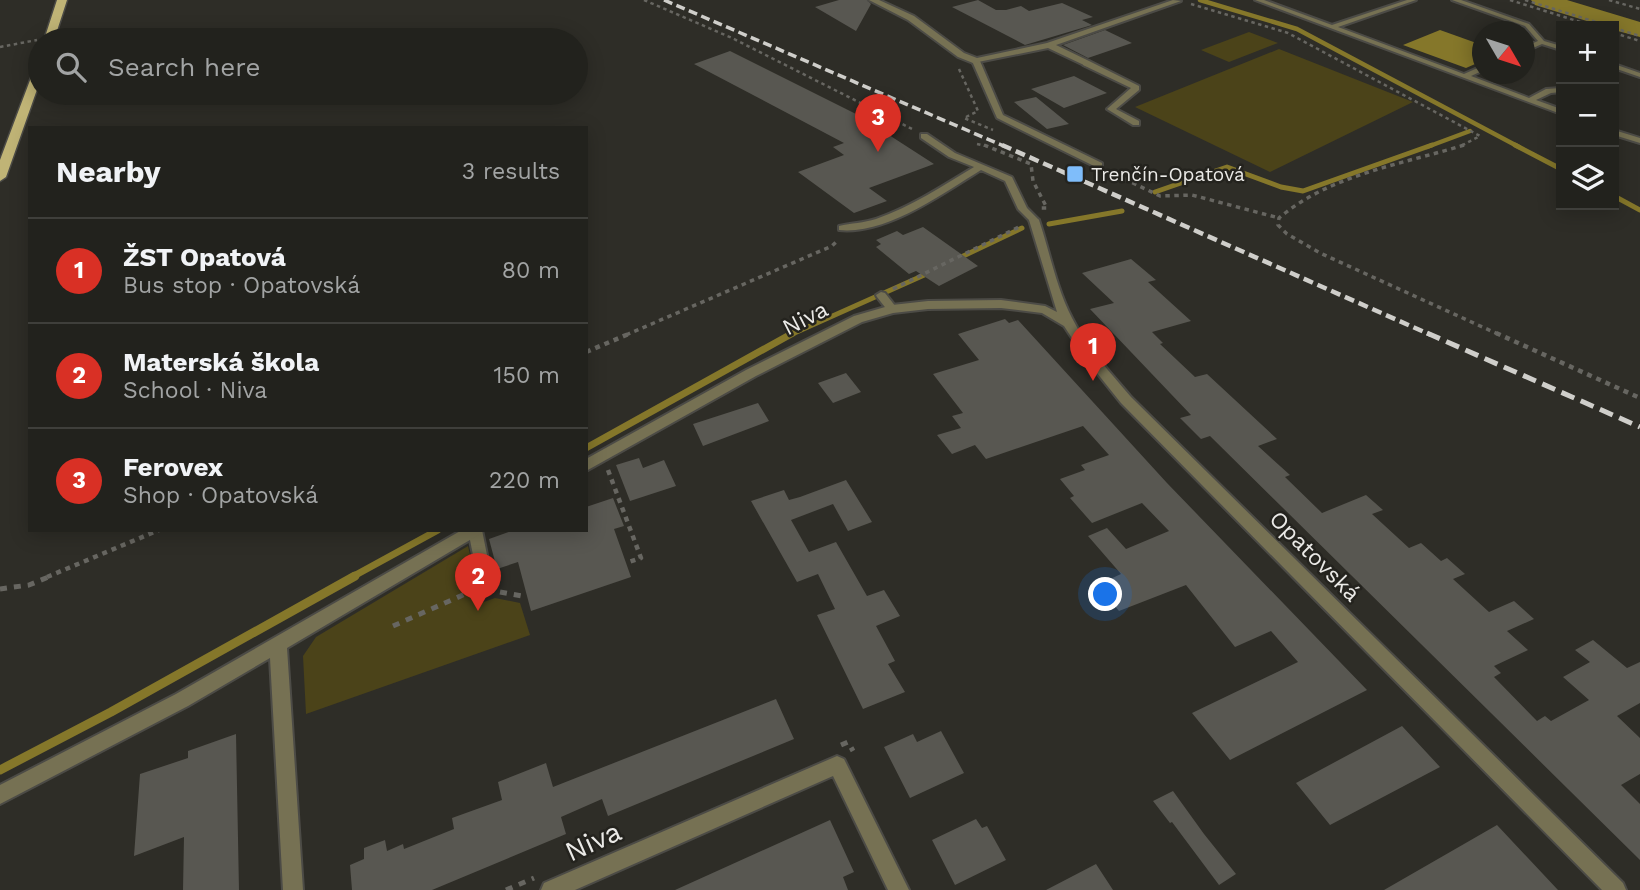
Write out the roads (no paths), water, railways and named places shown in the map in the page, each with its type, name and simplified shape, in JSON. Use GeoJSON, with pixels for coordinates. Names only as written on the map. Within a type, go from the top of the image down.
{"type":"FeatureCollection","features":[{"type":"Feature","properties":{"kind":"main road"},"geometry":{"type":"LineString","coordinates":[[53,28],[62,0]]}},
{"type":"Feature","properties":{"kind":"main road"},"geometry":{"type":"LineString","coordinates":[[0,177],[28,100]]}},
{"type":"Feature","properties":{"kind":"street"},"geometry":{"type":"LineString","coordinates":[[873,0],[933,31],[961,55],[976,61],[1049,45],[1178,0]]}},
{"type":"Feature","properties":{"kind":"street"},"geometry":{"type":"LineString","coordinates":[[1049,45],[1086,63]]}},
{"type":"Feature","properties":{"kind":"street","name":"Opatovská"},"geometry":{"type":"LineString","coordinates":[[1036,214],[1058,302],[1068,323],[1086,352],[1126,400],[1616,890]]}},
{"type":"Feature","properties":{"kind":"street","name":"Niva"},"geometry":{"type":"LineString","coordinates":[[588,465],[751,373],[858,319],[886,301],[928,305],[1028,305],[1045,310],[1068,323]]}},
{"type":"Feature","properties":{"kind":"street"},"geometry":{"type":"LineString","coordinates":[[0,795],[182,700],[472,532]]}},
{"type":"Feature","properties":{"kind":"street"},"geometry":{"type":"LineString","coordinates":[[278,644],[293,890]]}},
{"type":"Feature","properties":{"kind":"street","name":"Niva"},"geometry":{"type":"LineString","coordinates":[[551,890],[837,765],[899,890]]}},
{"type":"Feature","properties":{"kind":"lane"},"geometry":{"type":"LineString","coordinates":[[1258,0],[1556,110]]}},
{"type":"Feature","properties":{"kind":"lane"},"geometry":{"type":"LineString","coordinates":[[1333,27],[1413,0]]}},
{"type":"Feature","properties":{"kind":"lane"},"geometry":{"type":"LineString","coordinates":[[1455,0],[1527,25],[1542,42],[1556,46]]}},
{"type":"Feature","properties":{"kind":"lane"},"geometry":{"type":"LineString","coordinates":[[1535,45],[1542,42]]}},
{"type":"Feature","properties":{"kind":"lane"},"geometry":{"type":"LineString","coordinates":[[976,61],[1000,116],[1099,165]]}},
{"type":"Feature","properties":{"kind":"lane"},"geometry":{"type":"LineString","coordinates":[[1086,63],[1136,88],[1111,108],[1136,123]]}},
{"type":"Feature","properties":{"kind":"lane"},"geometry":{"type":"LineString","coordinates":[[1619,68],[1640,75]]}},
{"type":"Feature","properties":{"kind":"lane"},"geometry":{"type":"LineString","coordinates":[[1465,76],[1472,73]]}},
{"type":"Feature","properties":{"kind":"lane"},"geometry":{"type":"LineString","coordinates":[[1530,100],[1556,90]]}},
{"type":"Feature","properties":{"kind":"lane"},"geometry":{"type":"LineString","coordinates":[[1619,133],[1640,141]]}},
{"type":"Feature","properties":{"kind":"lane"},"geometry":{"type":"LineString","coordinates":[[923,136],[952,155],[1009,178],[1023,209],[1036,214]]}},
{"type":"Feature","properties":{"kind":"lane"},"geometry":{"type":"LineString","coordinates":[[842,228],[860,227],[921,202],[980,167]]}},
{"type":"Feature","properties":{"kind":"lane"},"geometry":{"type":"LineString","coordinates":[[475,532],[486,586]]}},
{"type":"Feature","properties":{"kind":"waterway"},"geometry":{"type":"LineString","coordinates":[[1200,0],[1297,29],[1519,147]]}},
{"type":"Feature","properties":{"kind":"waterway"},"geometry":{"type":"LineString","coordinates":[[1543,0],[1640,30]]}},
{"type":"Feature","properties":{"kind":"waterway"},"geometry":{"type":"LineString","coordinates":[[1427,147],[1470,131]]}},
{"type":"Feature","properties":{"kind":"waterway"},"geometry":{"type":"LineString","coordinates":[[1155,192],[1227,167],[1281,187],[1303,191],[1432,145]]}},
{"type":"Feature","properties":{"kind":"waterway"},"geometry":{"type":"LineString","coordinates":[[1515,145],[1556,166]]}},
{"type":"Feature","properties":{"kind":"waterway"},"geometry":{"type":"LineString","coordinates":[[1619,199],[1640,210]]}},
{"type":"Feature","properties":{"kind":"waterway"},"geometry":{"type":"LineString","coordinates":[[1049,224],[1122,211]]}},
{"type":"Feature","properties":{"kind":"waterway"},"geometry":{"type":"LineString","coordinates":[[957,259],[1022,228]]}},
{"type":"Feature","properties":{"kind":"waterway"},"geometry":{"type":"LineString","coordinates":[[790,335],[931,272]]}},
{"type":"Feature","properties":{"kind":"waterway"},"geometry":{"type":"LineString","coordinates":[[588,447],[793,333]]}},
{"type":"Feature","properties":{"kind":"waterway"},"geometry":{"type":"LineString","coordinates":[[352,577],[434,532]]}},
{"type":"Feature","properties":{"kind":"waterway"},"geometry":{"type":"LineString","coordinates":[[0,770],[111,712],[355,576]]}},
{"type":"Feature","properties":{"kind":"railway"},"geometry":{"type":"LineString","coordinates":[[664,0],[1006,147]]}},
{"type":"Feature","properties":{"kind":"railway"},"geometry":{"type":"LineString","coordinates":[[1002,145],[1431,335]]}},
{"type":"Feature","properties":{"kind":"railway"},"geometry":{"type":"LineString","coordinates":[[1427,333],[1640,427]]}},
{"type":"Feature","properties":{"kind":"place","name":"Ferovex"},"geometry":{"type":"Point","coordinates":[878,152]}},
{"type":"Feature","properties":{"kind":"place","name":"Trenčín-Opatová"},"geometry":{"type":"Point","coordinates":[1075,174]}},
{"type":"Feature","properties":{"kind":"place","name":"ŽST Opatová"},"geometry":{"type":"Point","coordinates":[1093,381]}},
{"type":"Feature","properties":{"kind":"place","name":"Materská škola"},"geometry":{"type":"Point","coordinates":[478,611]}}]}
